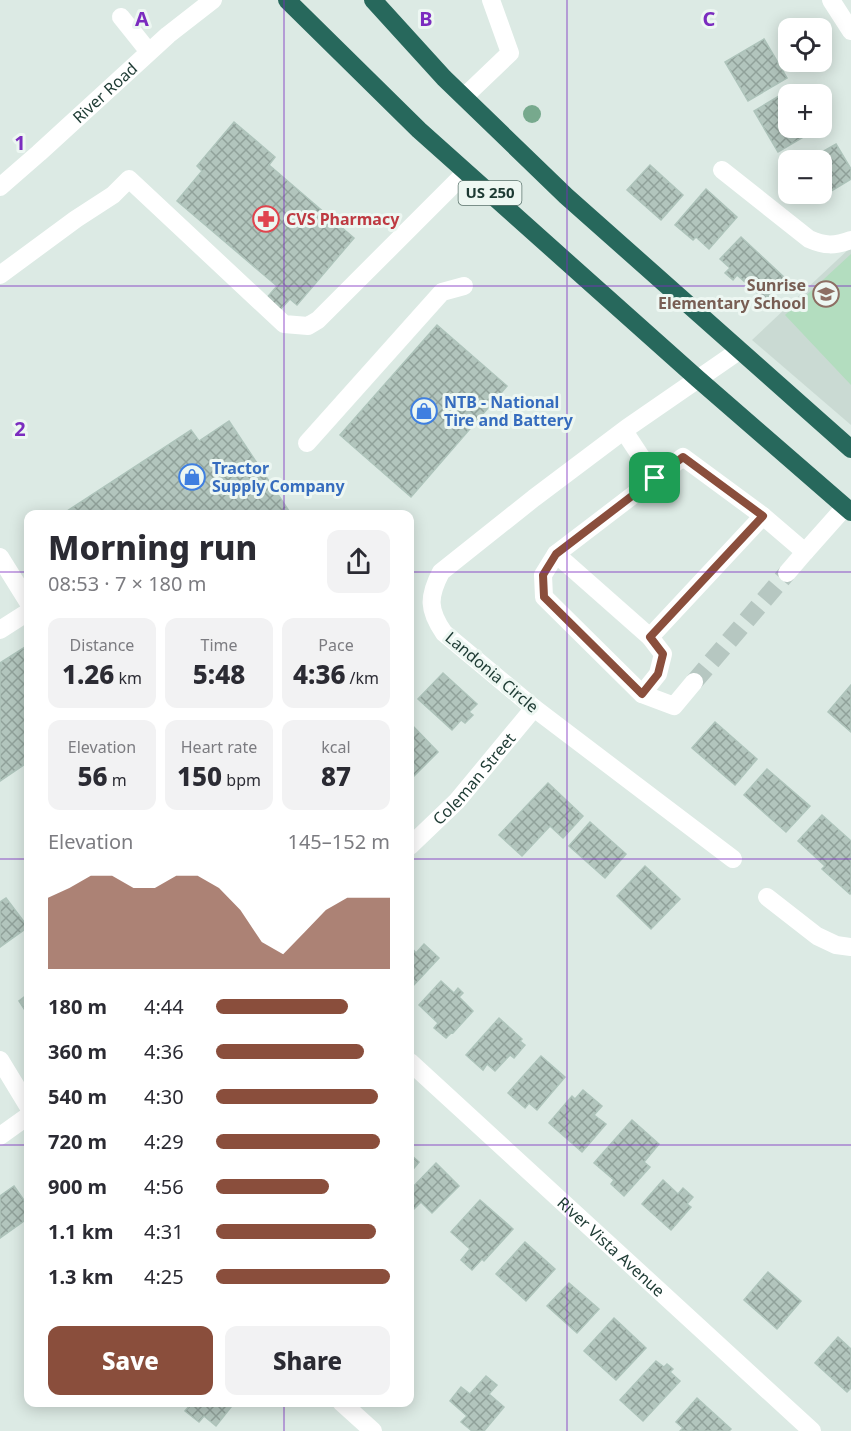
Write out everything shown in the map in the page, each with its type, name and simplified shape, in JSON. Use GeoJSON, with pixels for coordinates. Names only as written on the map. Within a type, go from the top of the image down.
{"type":"FeatureCollection","features":[{"type":"Feature","properties":{"kind":"highway","name":"US 250"},"geometry":{"type":"LineString","coordinates":[[287,0],[419,130],[848,510]]}},
{"type":"Feature","properties":{"kind":"highway","name":"US 250"},"geometry":{"type":"LineString","coordinates":[[373,0],[444,78],[566,196],[851,448]]}},
{"type":"Feature","properties":{"kind":"street","name":"River Road"},"geometry":{"type":"LineString","coordinates":[[0,187],[168,35],[213,0]]}},
{"type":"Feature","properties":{"kind":"street"},"geometry":{"type":"LineString","coordinates":[[464,97],[510,53],[491,0]]}},
{"type":"Feature","properties":{"kind":"street"},"geometry":{"type":"LineString","coordinates":[[831,0],[851,31]]}},
{"type":"Feature","properties":{"kind":"street"},"geometry":{"type":"LineString","coordinates":[[121,17],[149,52]]}},
{"type":"Feature","properties":{"kind":"street"},"geometry":{"type":"LineString","coordinates":[[722,170],[809,239],[821,244],[834,245],[851,240]]}},
{"type":"Feature","properties":{"kind":"street"},"geometry":{"type":"LineString","coordinates":[[0,275],[113,195],[129,180],[284,324],[308,326],[318,320],[466,172]]}},
{"type":"Feature","properties":{"kind":"street"},"geometry":{"type":"LineString","coordinates":[[307,443],[442,292],[464,286]]}},
{"type":"Feature","properties":{"kind":"street","name":"Landonia Circle"},"geometry":{"type":"LineString","coordinates":[[733,859],[534,708],[444,633],[434,620],[431,603],[433,587],[441,572],[534,498],[624,431],[740,350]]}},
{"type":"Feature","properties":{"kind":"street"},"geometry":{"type":"LineString","coordinates":[[624,431],[655,478]]}},
{"type":"Feature","properties":{"kind":"street"},"geometry":{"type":"LineString","coordinates":[[694,682],[674,706],[642,694],[544,597],[543,575],[556,554],[683,457],[763,516],[805,552]]}},
{"type":"Feature","properties":{"kind":"street"},"geometry":{"type":"LineString","coordinates":[[788,573],[805,552],[848,510]]}},
{"type":"Feature","properties":{"kind":"street"},"geometry":{"type":"LineString","coordinates":[[650,637],[763,516]]}},
{"type":"Feature","properties":{"kind":"street"},"geometry":{"type":"LineString","coordinates":[[556,554],[650,637],[663,654],[658,674],[642,694]]}},
{"type":"Feature","properties":{"kind":"street"},"geometry":{"type":"LineString","coordinates":[[0,557],[24,596]]}},
{"type":"Feature","properties":{"kind":"street"},"geometry":{"type":"LineString","coordinates":[[0,630],[24,615]]}},
{"type":"Feature","properties":{"kind":"street","name":"Coleman Street"},"geometry":{"type":"LineString","coordinates":[[414,842],[457,801],[534,708]]}},
{"type":"Feature","properties":{"kind":"street"},"geometry":{"type":"LineString","coordinates":[[766,897],[818,936],[836,945],[851,947]]}},
{"type":"Feature","properties":{"kind":"street"},"geometry":{"type":"LineString","coordinates":[[0,1060],[24,1099]]}},
{"type":"Feature","properties":{"kind":"street","name":"River Vista Avenue"},"geometry":{"type":"LineString","coordinates":[[414,1066],[812,1431]]}},
{"type":"Feature","properties":{"kind":"street"},"geometry":{"type":"LineString","coordinates":[[0,1136],[24,1119]]}},
{"type":"Feature","properties":{"kind":"street"},"geometry":{"type":"LineString","coordinates":[[347,1407],[373,1431]]}},
{"type":"Feature","properties":{"kind":"shaded area","name":"Sunrise Elementary School"},"geometry":{"type":"Polygon","coordinates":[[[851,247],[851,425],[752,340],[851,247]]]}},
{"type":"Feature","properties":{"kind":"green space"},"geometry":{"type":"Polygon","coordinates":[[[851,254],[851,385],[785,315],[851,254]]]}},
{"type":"Feature","properties":{"kind":"building"},"geometry":{"type":"Polygon","coordinates":[[[764,39],[778,63],[778,72],[783,72],[787,78],[748,101],[725,62],[764,39]]]}},
{"type":"Feature","properties":{"kind":"building"},"geometry":{"type":"Polygon","coordinates":[[[778,97],[778,138],[802,138],[778,152],[754,111],[778,97]]]}},
{"type":"Feature","properties":{"kind":"building","name":"CVS Pharmacy"},"geometry":{"type":"Polygon","coordinates":[[[234,122],[275,157],[269,165],[354,238],[297,305],[290,299],[278,312],[265,300],[277,286],[177,201],[202,171],[197,166],[234,122]]]}},
{"type":"Feature","properties":{"kind":"building"},"geometry":{"type":"Polygon","coordinates":[[[836,144],[851,169],[851,179],[832,191],[832,150],[826,150],[836,144]]]}},
{"type":"Feature","properties":{"kind":"building"},"geometry":{"type":"Polygon","coordinates":[[[650,165],[683,195],[661,220],[627,190],[650,165]]]}},
{"type":"Feature","properties":{"kind":"building"},"geometry":{"type":"Polygon","coordinates":[[[706,189],[737,217],[709,249],[696,237],[693,240],[675,225],[706,189]]]}},
{"type":"Feature","properties":{"kind":"building"},"geometry":{"type":"Polygon","coordinates":[[[741,237],[785,278],[765,300],[737,275],[733,280],[725,273],[730,268],[720,259],[741,237]]]}},
{"type":"Feature","properties":{"kind":"building","name":"NTB - National Tire and Battery"},"geometry":{"type":"Polygon","coordinates":[[[437,325],[507,386],[411,497],[340,435],[437,325]]]}},
{"type":"Feature","properties":{"kind":"building","name":"Tractor Supply Company"},"geometry":{"type":"Polygon","coordinates":[[[229,421],[288,510],[69,510],[191,430],[199,441],[229,421]]]}},
{"type":"Feature","properties":{"kind":"building"},"geometry":{"type":"Polygon","coordinates":[[[24,648],[24,765],[0,781],[0,663],[24,648]]]}},
{"type":"Feature","properties":{"kind":"building"},"geometry":{"type":"Polygon","coordinates":[[[443,673],[477,704],[469,712],[473,715],[465,723],[461,720],[452,730],[418,699],[443,673]]]}},
{"type":"Feature","properties":{"kind":"building"},"geometry":{"type":"Polygon","coordinates":[[[851,685],[851,732],[828,712],[851,685]]]}},
{"type":"Feature","properties":{"kind":"building"},"geometry":{"type":"Polygon","coordinates":[[[715,722],[757,759],[735,785],[692,748],[715,722]]]}},
{"type":"Feature","properties":{"kind":"building"},"geometry":{"type":"Polygon","coordinates":[[[414,727],[438,752],[414,776],[414,727]]]}},
{"type":"Feature","properties":{"kind":"building"},"geometry":{"type":"Polygon","coordinates":[[[767,769],[810,806],[786,832],[744,795],[767,769]]]}},
{"type":"Feature","properties":{"kind":"building"},"geometry":{"type":"Polygon","coordinates":[[[548,783],[583,816],[563,838],[550,826],[522,856],[499,835],[548,783]]]}},
{"type":"Feature","properties":{"kind":"building"},"geometry":{"type":"Polygon","coordinates":[[[822,815],[851,841],[850,894],[822,869],[825,866],[798,841],[822,815]]]}},
{"type":"Feature","properties":{"kind":"building"},"geometry":{"type":"Polygon","coordinates":[[[590,822],[626,854],[605,878],[569,846],[590,822]]]}},
{"type":"Feature","properties":{"kind":"building"},"geometry":{"type":"Polygon","coordinates":[[[645,866],[680,899],[651,929],[617,896],[645,866]]]}},
{"type":"Feature","properties":{"kind":"building"},"geometry":{"type":"Polygon","coordinates":[[[6,898],[24,922],[24,930],[0,947],[0,902],[6,898]]]}},
{"type":"Feature","properties":{"kind":"building"},"geometry":{"type":"Polygon","coordinates":[[[424,944],[439,958],[414,985],[414,951],[416,953],[424,944]]]}},
{"type":"Feature","properties":{"kind":"building"},"geometry":{"type":"Polygon","coordinates":[[[441,981],[454,993],[458,988],[463,993],[459,997],[473,1011],[446,1038],[434,1028],[438,1023],[419,1005],[441,981]]]}},
{"type":"Feature","properties":{"kind":"building"},"geometry":{"type":"Polygon","coordinates":[[[24,997],[24,1009],[19,1001],[24,997]]]}},
{"type":"Feature","properties":{"kind":"building"},"geometry":{"type":"Polygon","coordinates":[[[499,1018],[522,1039],[520,1041],[525,1045],[514,1058],[510,1055],[495,1071],[487,1064],[483,1070],[466,1055],[499,1018]]]}},
{"type":"Feature","properties":{"kind":"building"},"geometry":{"type":"Polygon","coordinates":[[[541,1056],[565,1077],[537,1110],[529,1103],[525,1108],[508,1093],[541,1056]]]}},
{"type":"Feature","properties":{"kind":"building"},"geometry":{"type":"Polygon","coordinates":[[[583,1090],[602,1106],[594,1115],[606,1124],[582,1152],[549,1123],[572,1096],[575,1099],[583,1090]]]}},
{"type":"Feature","properties":{"kind":"building"},"geometry":{"type":"Polygon","coordinates":[[[632,1120],[659,1144],[644,1162],[650,1167],[624,1196],[611,1184],[614,1180],[594,1163],[632,1120]]]}},
{"type":"Feature","properties":{"kind":"building"},"geometry":{"type":"Polygon","coordinates":[[[414,1158],[419,1162],[414,1168],[414,1158]]]}},
{"type":"Feature","properties":{"kind":"building"},"geometry":{"type":"Polygon","coordinates":[[[436,1163],[459,1186],[432,1213],[421,1202],[414,1209],[414,1186],[436,1163]]]}},
{"type":"Feature","properties":{"kind":"building"},"geometry":{"type":"Polygon","coordinates":[[[663,1180],[678,1194],[683,1188],[693,1197],[687,1204],[691,1207],[671,1230],[642,1204],[663,1180]]]}},
{"type":"Feature","properties":{"kind":"building"},"geometry":{"type":"Polygon","coordinates":[[[14,1186],[24,1200],[24,1221],[0,1238],[0,1196],[14,1186]]]}},
{"type":"Feature","properties":{"kind":"building"},"geometry":{"type":"Polygon","coordinates":[[[480,1200],[513,1229],[484,1261],[482,1259],[472,1270],[461,1260],[470,1249],[451,1232],[480,1200]]]}},
{"type":"Feature","properties":{"kind":"building"},"geometry":{"type":"Polygon","coordinates":[[[525,1242],[555,1269],[526,1301],[496,1274],[525,1242]]]}},
{"type":"Feature","properties":{"kind":"building"},"geometry":{"type":"Polygon","coordinates":[[[768,1272],[801,1301],[777,1329],[744,1300],[768,1272]]]}},
{"type":"Feature","properties":{"kind":"building"},"geometry":{"type":"Polygon","coordinates":[[[569,1283],[599,1309],[577,1333],[547,1306],[569,1283]]]}},
{"type":"Feature","properties":{"kind":"building"},"geometry":{"type":"Polygon","coordinates":[[[614,1318],[646,1348],[616,1380],[584,1351],[614,1318]]]}},
{"type":"Feature","properties":{"kind":"building"},"geometry":{"type":"Polygon","coordinates":[[[838,1337],[851,1349],[851,1388],[847,1392],[815,1363],[838,1337]]]}},
{"type":"Feature","properties":{"kind":"building"},"geometry":{"type":"Polygon","coordinates":[[[656,1361],[664,1367],[667,1364],[673,1369],[670,1372],[680,1381],[643,1421],[620,1400],[656,1361]]]}},
{"type":"Feature","properties":{"kind":"building"},"geometry":{"type":"Polygon","coordinates":[[[486,1376],[497,1385],[489,1394],[504,1407],[484,1431],[472,1431],[461,1422],[467,1416],[450,1401],[461,1387],[470,1394],[486,1376]]]}},
{"type":"Feature","properties":{"kind":"building"},"geometry":{"type":"Polygon","coordinates":[[[697,1398],[731,1429],[729,1431],[680,1431],[683,1428],[676,1422],[697,1398]]]}},
{"type":"Feature","properties":{"kind":"building"},"geometry":{"type":"Polygon","coordinates":[[[188,1407],[231,1407],[216,1426],[204,1416],[199,1422],[185,1411],[188,1407]]]}},
{"type":"Feature","properties":{"kind":"tunnel"},"geometry":{"type":"LineString","coordinates":[[694,682],[787,573]]}},
{"type":"Feature","properties":{"kind":"place","name":"CVS Pharmacy"},"geometry":{"type":"Point","coordinates":[266,219]}},
{"type":"Feature","properties":{"kind":"place","name":"Sunrise Elementary School"},"geometry":{"type":"Point","coordinates":[826,294]}},
{"type":"Feature","properties":{"kind":"place","name":"NTB - National Tire and Battery"},"geometry":{"type":"Point","coordinates":[424,411]}},
{"type":"Feature","properties":{"kind":"place","name":"Tractor Supply Company"},"geometry":{"type":"Point","coordinates":[192,477]}},
{"type":"Feature","properties":{"kind":"route"},"geometry":{"type":"LineString","coordinates":[[683,457],[763,516],[650,637],[663,654],[658,674],[642,694],[544,597],[543,575],[556,554],[655,478],[683,457]]}}]}
